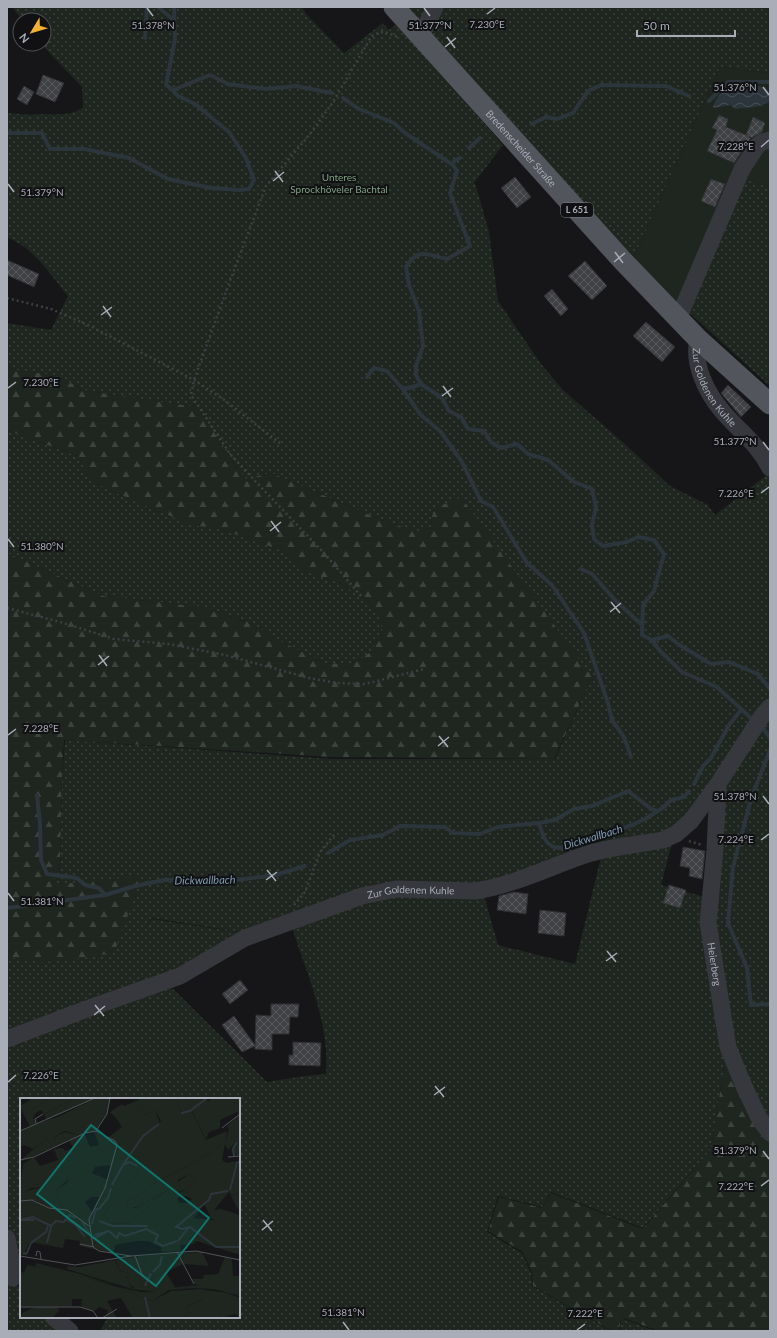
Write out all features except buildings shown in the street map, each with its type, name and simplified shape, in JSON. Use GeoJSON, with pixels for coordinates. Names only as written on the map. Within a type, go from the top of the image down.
{"type":"FeatureCollection","features":[{"type":"Feature","properties":{"kind":"main road","name":"Bredenscheider Straße"},"geometry":{"type":"LineString","coordinates":[[394,7],[623,261],[698,339],[770,404]]}},
{"type":"Feature","properties":{"kind":"street"},"geometry":{"type":"LineString","coordinates":[[421,36],[435,7]]}},
{"type":"Feature","properties":{"kind":"street"},"geometry":{"type":"LineString","coordinates":[[678,319],[742,169],[757,146],[762,142],[770,140]]}},
{"type":"Feature","properties":{"kind":"street","name":"Zur Goldenen Kuhle"},"geometry":{"type":"LineString","coordinates":[[698,339],[696,356],[699,370],[704,382],[720,409],[759,449],[770,468]]}},
{"type":"Feature","properties":{"kind":"street","name":"Zur Goldenen Kuhle"},"geometry":{"type":"LineString","coordinates":[[7,1039],[180,976],[245,938],[362,896],[396,889],[482,890],[522,879],[593,852],[663,840],[676,834],[691,821],[718,784],[762,716],[770,707]]}},
{"type":"Feature","properties":{"kind":"street","name":"Heierberg"},"geometry":{"type":"LineString","coordinates":[[718,784],[715,850],[708,923],[728,1047],[759,1118],[770,1133]]}},
{"type":"Feature","properties":{"kind":"street"},"geometry":{"type":"LineString","coordinates":[[7,1238],[14,1281]]}},
{"type":"Feature","properties":{"kind":"street"},"geometry":{"type":"LineString","coordinates":[[54,1318],[70,1331]]}},
{"type":"Feature","properties":{"kind":"path"},"geometry":{"type":"LineString","coordinates":[[361,596],[324,553],[230,454],[191,395],[194,380],[266,186],[310,134],[333,102],[371,37],[378,32],[385,32],[409,42],[421,36]]}},
{"type":"Feature","properties":{"kind":"path"},"geometry":{"type":"LineString","coordinates":[[7,298],[51,309],[90,326],[194,380],[223,399],[281,444]]}},
{"type":"Feature","properties":{"kind":"path"},"geometry":{"type":"LineString","coordinates":[[7,608],[60,622],[114,639],[168,644],[225,655],[309,678],[337,683],[365,684],[424,669]]}},
{"type":"Feature","properties":{"kind":"path"},"geometry":{"type":"LineString","coordinates":[[292,906],[305,892],[320,852],[334,834]]}},
{"type":"Feature","properties":{"kind":"path"},"geometry":{"type":"LineString","coordinates":[[676,834],[715,850]]}},
{"type":"Feature","properties":{"kind":"green space","name":"Unteres Sprockhöveler Bachtal"},"geometry":{"type":"Polygon","coordinates":[[[12,7],[302,7],[306,14],[344,53],[383,23],[389,30],[397,24],[503,145],[474,183],[489,232],[498,301],[541,364],[563,390],[670,486],[708,505],[715,515],[768,474],[770,477],[770,1131],[760,1117],[729,1045],[710,922],[712,868],[727,778],[696,819],[673,839],[661,885],[709,898],[707,925],[727,1047],[711,1149],[643,1228],[551,1192],[542,1207],[498,1196],[487,1232],[522,1253],[531,1273],[532,1286],[611,1331],[100,1331],[107,1318],[240,1318],[240,1098],[20,1098],[20,1283],[7,1222],[7,1043],[130,995],[167,983],[267,1082],[326,1074],[326,1054],[321,1016],[291,924],[352,902],[406,889],[456,892],[467,895],[483,892],[498,945],[575,964],[602,853],[667,840],[628,843],[600,850],[499,882],[468,889],[418,886],[387,889],[360,896],[279,923],[279,921],[246,933],[152,918],[143,929],[152,919],[244,933],[190,968],[7,1035],[7,876],[36,874],[59,870],[60,868],[62,778],[65,740],[332,759],[555,759],[591,679],[587,671],[465,503],[442,536],[433,509],[431,527],[422,531],[415,531],[384,521],[271,473],[245,479],[197,407],[87,391],[54,375],[7,369],[7,323],[51,330],[68,296],[33,254],[25,247],[7,238],[7,113],[33,115],[67,114],[74,112],[83,107],[82,87],[49,52],[52,52],[52,12],[16,12],[12,7]]]}},
{"type":"Feature","properties":{"kind":"green space"},"geometry":{"type":"Polygon","coordinates":[[[406,7],[430,7],[422,23],[406,7]]]}},
{"type":"Feature","properties":{"kind":"green space"},"geometry":{"type":"Polygon","coordinates":[[[442,7],[770,7],[770,73],[720,67],[634,257],[431,34],[442,7]]]}},
{"type":"Feature","properties":{"kind":"green space"},"geometry":{"type":"Polygon","coordinates":[[[720,67],[770,73],[770,188],[743,176],[678,303],[634,257],[720,67]]]}},
{"type":"Feature","properties":{"kind":"green space"},"geometry":{"type":"Polygon","coordinates":[[[743,176],[770,188],[770,386],[686,310],[743,176]]]}},
{"type":"Feature","properties":{"kind":"green space"},"geometry":{"type":"Polygon","coordinates":[[[7,369],[54,375],[87,391],[197,407],[245,479],[271,473],[384,521],[415,531],[422,531],[431,527],[433,509],[461,497],[592,677],[554,759],[331,757],[64,740],[60,867],[51,885],[142,876],[114,953],[46,963],[7,957],[7,553],[103,596],[202,607],[253,624],[280,641],[324,663],[349,664],[358,661],[369,653],[383,634],[379,616],[367,600],[338,582],[318,576],[297,567],[283,551],[220,529],[192,525],[107,489],[89,478],[80,457],[7,430],[7,369]]]}},
{"type":"Feature","properties":{"kind":"green space"},"geometry":{"type":"Polygon","coordinates":[[[7,430],[80,457],[89,478],[107,489],[192,525],[220,529],[283,551],[297,567],[318,576],[338,582],[367,600],[379,616],[383,634],[369,653],[358,661],[349,664],[324,663],[280,641],[253,624],[202,607],[103,596],[7,553],[7,430]]]}},
{"type":"Feature","properties":{"kind":"green space"},"geometry":{"type":"Polygon","coordinates":[[[727,1048],[770,1132],[770,1331],[658,1331],[621,1317],[619,1331],[612,1331],[533,1286],[532,1273],[523,1252],[488,1231],[499,1197],[542,1208],[551,1193],[643,1229],[711,1149],[727,1048]]]}},
{"type":"Feature","properties":{"kind":"green space"},"geometry":{"type":"Polygon","coordinates":[[[7,1283],[17,1285],[20,1288],[20,1318],[52,1318],[68,1331],[7,1331],[7,1283]]]}},
{"type":"Feature","properties":{"kind":"green space"},"geometry":{"type":"Polygon","coordinates":[[[621,1318],[655,1331],[620,1331],[621,1318]]]}},
{"type":"Feature","properties":{"kind":"water"},"geometry":{"type":"Polygon","coordinates":[[[739,86],[760,86],[768,91],[770,101],[766,104],[754,107],[735,109],[731,105],[713,108],[716,100],[722,93],[730,88],[739,86]]]}},
{"type":"Feature","properties":{"kind":"waterway"},"geometry":{"type":"LineString","coordinates":[[145,38],[147,7]]}},
{"type":"Feature","properties":{"kind":"waterway"},"geometry":{"type":"LineString","coordinates":[[158,7],[174,20]]}},
{"type":"Feature","properties":{"kind":"waterway"},"geometry":{"type":"LineString","coordinates":[[7,133],[42,133],[50,149],[84,149],[129,158],[168,179],[211,188],[239,190],[249,189],[254,180],[246,158],[229,132],[195,104],[178,96],[166,85],[175,39],[174,7]]}},
{"type":"Feature","properties":{"kind":"waterway"},"geometry":{"type":"LineString","coordinates":[[173,90],[210,75],[228,84],[266,89],[296,86],[332,93]]}},
{"type":"Feature","properties":{"kind":"waterway"},"geometry":{"type":"LineString","coordinates":[[709,101],[728,82],[770,82]]}},
{"type":"Feature","properties":{"kind":"waterway"},"geometry":{"type":"LineString","coordinates":[[532,124],[546,117],[557,119],[573,113],[588,91],[601,85],[666,86],[689,96]]}},
{"type":"Feature","properties":{"kind":"waterway"},"geometry":{"type":"LineString","coordinates":[[343,98],[359,109],[394,123],[405,133],[453,165],[457,171],[450,193],[470,246],[447,259],[429,254],[419,255],[410,261],[406,267],[409,285],[419,311],[423,346],[416,366],[416,375],[421,384],[442,398],[449,411],[461,417],[468,429],[484,431],[491,442],[501,448],[517,444],[528,454],[548,460],[574,482],[592,489],[596,507],[592,525],[594,539],[603,546],[627,542],[638,537],[654,540],[664,554],[654,591],[643,605],[642,635],[652,640],[660,651],[682,672],[717,687],[751,718]]}},
{"type":"Feature","properties":{"kind":"waterway"},"geometry":{"type":"LineString","coordinates":[[469,148],[480,138]]}},
{"type":"Feature","properties":{"kind":"waterway"},"geometry":{"type":"LineString","coordinates":[[453,165],[454,161],[460,158]]}},
{"type":"Feature","properties":{"kind":"waterway"},"geometry":{"type":"LineString","coordinates":[[367,377],[374,368],[387,371],[402,388],[420,414],[441,432],[462,462],[481,501],[493,507],[527,563],[552,585],[584,633],[608,703],[612,720],[624,737],[631,757]]}},
{"type":"Feature","properties":{"kind":"waterway"},"geometry":{"type":"LineString","coordinates":[[402,388],[410,388],[421,384]]}},
{"type":"Feature","properties":{"kind":"waterway"},"geometry":{"type":"LineString","coordinates":[[581,569],[592,574],[614,599],[642,625]]}},
{"type":"Feature","properties":{"kind":"waterway"},"geometry":{"type":"LineString","coordinates":[[652,640],[668,636],[678,644],[711,664],[729,662],[758,674],[770,689]]}},
{"type":"Feature","properties":{"kind":"waterway","name":"Dickwallbach"},"geometry":{"type":"LineString","coordinates":[[694,784],[703,766],[711,758],[729,725],[741,710]]}},
{"type":"Feature","properties":{"kind":"waterway"},"geometry":{"type":"LineString","coordinates":[[763,728],[770,738]]}},
{"type":"Feature","properties":{"kind":"waterway"},"geometry":{"type":"LineString","coordinates":[[770,750],[751,799],[733,867],[728,923],[747,968],[751,1005],[770,1004]]}},
{"type":"Feature","properties":{"kind":"waterway","name":"Dickwallbach"},"geometry":{"type":"LineString","coordinates":[[539,823],[555,820],[574,809],[592,806],[628,791],[650,808],[657,811]]}},
{"type":"Feature","properties":{"kind":"waterway","name":"Dickwallbach"},"geometry":{"type":"LineString","coordinates":[[328,853],[350,840],[383,835],[400,826],[445,827],[453,833],[480,834],[498,827],[539,823],[545,840],[554,847],[559,848],[632,825],[664,807],[671,800],[684,797],[689,791]]}},
{"type":"Feature","properties":{"kind":"waterway","name":"Dickwallbach"},"geometry":{"type":"LineString","coordinates":[[37,795],[40,824],[41,860],[47,874],[77,878],[85,885],[99,888],[105,895],[135,886],[164,880],[235,880],[276,875],[305,866]]}},
{"type":"Feature","properties":{"kind":"waterway","name":"Dickwallbach"},"geometry":{"type":"LineString","coordinates":[[7,908],[105,895]]}}]}
